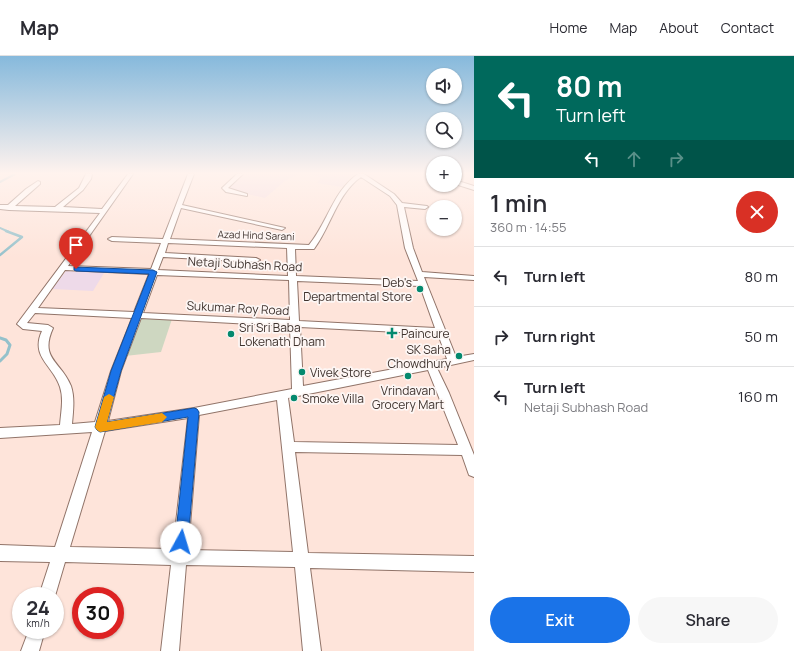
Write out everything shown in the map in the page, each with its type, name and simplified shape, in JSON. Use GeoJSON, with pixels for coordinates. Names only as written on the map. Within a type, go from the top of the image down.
{"type":"FeatureCollection","features":[{"type":"Feature","properties":{"kind":"street"},"geometry":{"type":"LineString","coordinates":[[9,208],[16,202]]}},
{"type":"Feature","properties":{"kind":"street"},"geometry":{"type":"LineString","coordinates":[[56,209],[64,202]]}},
{"type":"Feature","properties":{"kind":"street"},"geometry":{"type":"LineString","coordinates":[[66,429],[66,387],[41,347],[48,328],[26,327],[22,324],[111,202]]}},
{"type":"Feature","properties":{"kind":"street"},"geometry":{"type":"LineString","coordinates":[[50,587],[116,371],[136,315],[181,202]]}},
{"type":"Feature","properties":{"kind":"street","name":"Azad Hind Sarani"},"geometry":{"type":"LineString","coordinates":[[112,240],[313,246],[338,202]]}},
{"type":"Feature","properties":{"kind":"street"},"geometry":{"type":"LineString","coordinates":[[397,202],[400,205],[409,248],[453,361]]}},
{"type":"Feature","properties":{"kind":"street"},"geometry":{"type":"LineString","coordinates":[[400,205],[426,207]]}},
{"type":"Feature","properties":{"kind":"street"},"geometry":{"type":"LineString","coordinates":[[179,206],[282,228]]}},
{"type":"Feature","properties":{"kind":"street"},"geometry":{"type":"LineString","coordinates":[[0,207],[104,211]]}},
{"type":"Feature","properties":{"kind":"street"},"geometry":{"type":"LineString","coordinates":[[291,246],[298,392]]}},
{"type":"Feature","properties":{"kind":"street"},"geometry":{"type":"LineString","coordinates":[[160,255],[256,260]]}},
{"type":"Feature","properties":{"kind":"street","name":"Netaji Subhash Road"},"geometry":{"type":"LineString","coordinates":[[64,268],[424,284]]}},
{"type":"Feature","properties":{"kind":"street"},"geometry":{"type":"LineString","coordinates":[[419,274],[474,278]]}},
{"type":"Feature","properties":{"kind":"street","name":"Sukumar Roy Road"},"geometry":{"type":"LineString","coordinates":[[31,310],[442,331]]}},
{"type":"Feature","properties":{"kind":"street"},"geometry":{"type":"LineString","coordinates":[[0,433],[100,427],[194,412],[474,357]]}},
{"type":"Feature","properties":{"kind":"street"},"geometry":{"type":"LineString","coordinates":[[431,365],[444,393],[474,471]]}},
{"type":"Feature","properties":{"kind":"street"},"geometry":{"type":"LineString","coordinates":[[282,395],[312,651]]}},
{"type":"Feature","properties":{"kind":"street"},"geometry":{"type":"LineString","coordinates":[[170,651],[194,412]]}},
{"type":"Feature","properties":{"kind":"street"},"geometry":{"type":"LineString","coordinates":[[289,447],[466,450]]}},
{"type":"Feature","properties":{"kind":"street"},"geometry":{"type":"LineString","coordinates":[[0,553],[474,564]]}},
{"type":"Feature","properties":{"kind":"street"},"geometry":{"type":"LineString","coordinates":[[30,651],[34,639]]}},
{"type":"Feature","properties":{"kind":"shaded area"},"geometry":{"type":"Polygon","coordinates":[[[66,271],[104,273],[93,291],[52,289],[66,271]]]}},
{"type":"Feature","properties":{"kind":"green space"},"geometry":{"type":"Polygon","coordinates":[[[143,317],[172,319],[161,352],[125,356],[138,319],[143,317]]]}},
{"type":"Feature","properties":{"kind":"waterway"},"geometry":{"type":"LineString","coordinates":[[0,228],[9,232]]}},
{"type":"Feature","properties":{"kind":"waterway"},"geometry":{"type":"LineString","coordinates":[[0,255],[22,237],[6,231]]}},
{"type":"Feature","properties":{"kind":"waterway"},"geometry":{"type":"LineString","coordinates":[[0,338],[6,340],[10,345],[7,354],[0,361]]}},
{"type":"Feature","properties":{"kind":"slow traffic"},"geometry":{"type":"LineString","coordinates":[[109,397],[100,427],[162,417]]}},
{"type":"Feature","properties":{"kind":"place","name":"Deb's Departmental Store"},"geometry":{"type":"Point","coordinates":[420,289]}},
{"type":"Feature","properties":{"kind":"place","name":"Paincure"},"geometry":{"type":"Point","coordinates":[392,333]}},
{"type":"Feature","properties":{"kind":"place","name":"Sri Sri Baba Lokenath Dham"},"geometry":{"type":"Point","coordinates":[231,334]}},
{"type":"Feature","properties":{"kind":"place","name":"SK Saha Chowdhury"},"geometry":{"type":"Point","coordinates":[459,356]}},
{"type":"Feature","properties":{"kind":"place","name":"Vivek Store"},"geometry":{"type":"Point","coordinates":[302,372]}},
{"type":"Feature","properties":{"kind":"place","name":"Vrindavan Grocery Mart"},"geometry":{"type":"Point","coordinates":[408,376]}},
{"type":"Feature","properties":{"kind":"place","name":"Smoke Villa"},"geometry":{"type":"Point","coordinates":[294,398]}},
{"type":"Feature","properties":{"kind":"route"},"geometry":{"type":"LineString","coordinates":[[76,269],[153,272],[116,371],[100,427],[194,412],[181,542]]}}]}
